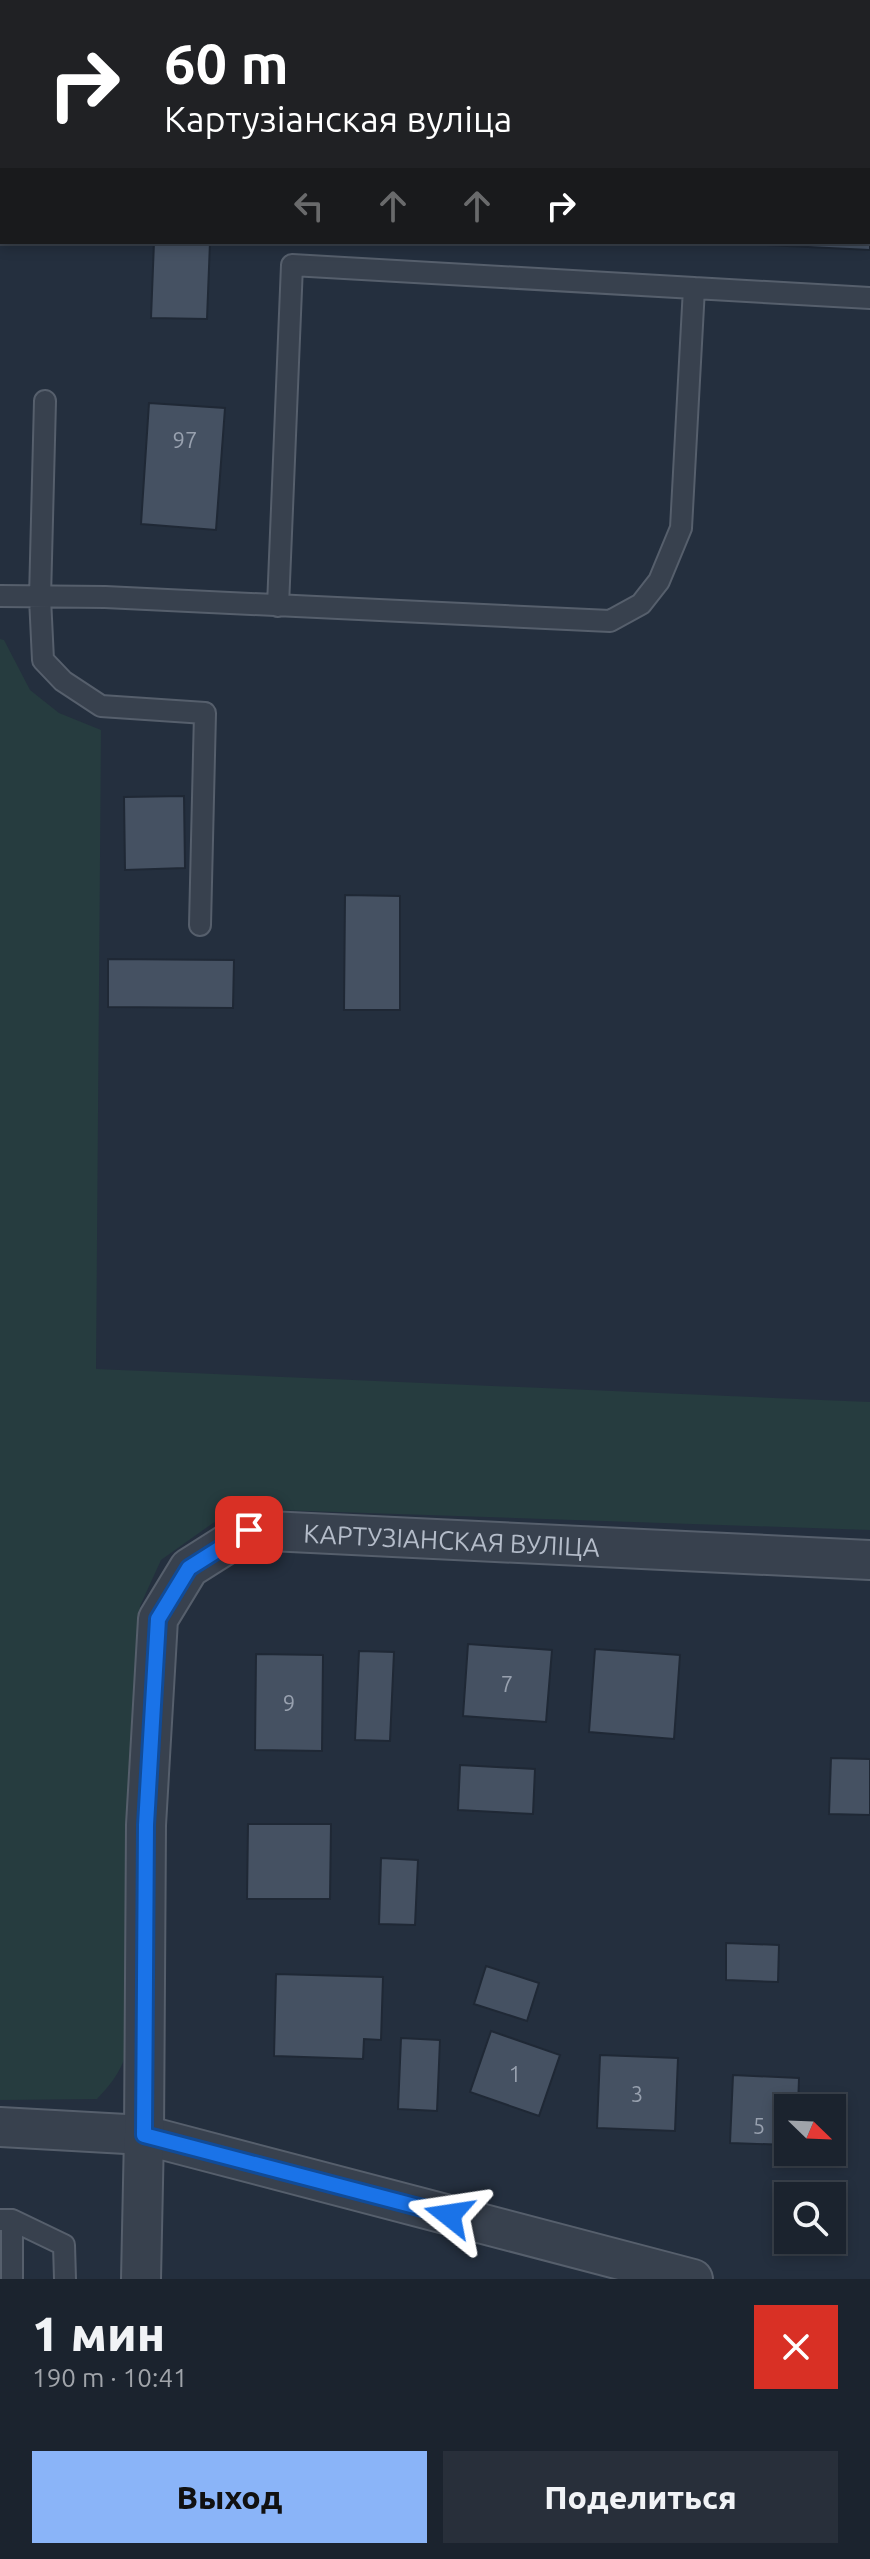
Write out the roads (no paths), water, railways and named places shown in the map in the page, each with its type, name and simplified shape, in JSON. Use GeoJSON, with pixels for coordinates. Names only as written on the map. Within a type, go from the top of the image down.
{"type":"FeatureCollection","features":[{"type":"Feature","properties":{"kind":"street","name":"КАРТУЗІАНСКАЯ ВУЛІЦА"},"geometry":{"type":"LineString","coordinates":[[141,2279],[146,1825],[158,1619],[189,1568],[249,1530],[870,1560]]}},
{"type":"Feature","properties":{"kind":"street"},"geometry":{"type":"LineString","coordinates":[[0,2127],[144,2135],[693,2279]]}},
{"type":"Feature","properties":{"kind":"lane"},"geometry":{"type":"LineString","coordinates":[[278,606],[292,265],[870,298]]}},
{"type":"Feature","properties":{"kind":"lane"},"geometry":{"type":"LineString","coordinates":[[0,596],[105,597],[610,621],[641,604],[659,581],[681,528],[694,288]]}},
{"type":"Feature","properties":{"kind":"lane"},"geometry":{"type":"LineString","coordinates":[[45,401],[40,598],[43,660],[63,681],[101,706],[205,713],[200,925]]}},
{"type":"Feature","properties":{"kind":"lane"},"geometry":{"type":"LineString","coordinates":[[12,2279],[6,2220],[64,2245],[65,2279]]}}]}
